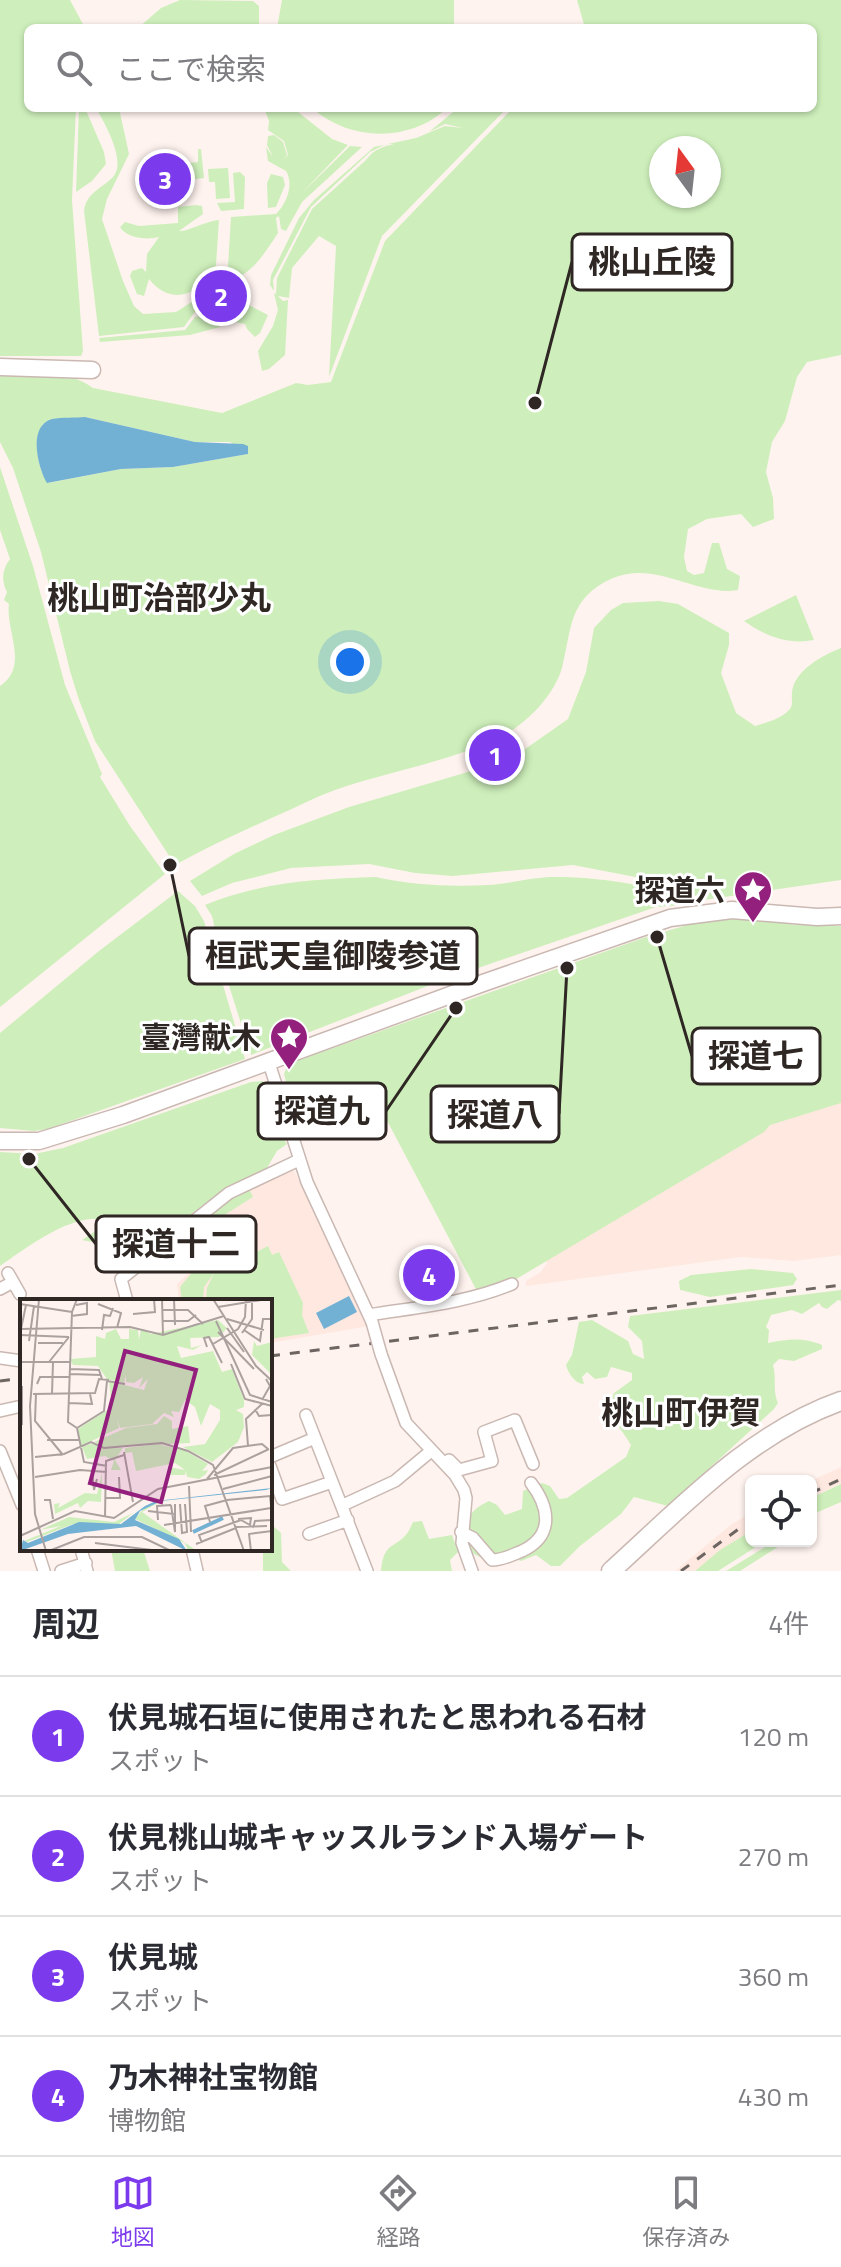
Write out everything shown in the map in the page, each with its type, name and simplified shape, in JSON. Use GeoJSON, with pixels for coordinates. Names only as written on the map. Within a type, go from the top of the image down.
{"type":"FeatureCollection","features":[{"type":"Feature","properties":{"kind":"main road"},"geometry":{"type":"LineString","coordinates":[[611,1571],[734,1460],[808,1414],[841,1401]]}},
{"type":"Feature","properties":{"kind":"street"},"geometry":{"type":"LineString","coordinates":[[0,367],[92,370]]}},
{"type":"Feature","properties":{"kind":"street"},"geometry":{"type":"LineString","coordinates":[[0,1141],[27,1142],[59,1136],[670,918],[732,910],[841,916]]}},
{"type":"Feature","properties":{"kind":"street"},"geometry":{"type":"LineString","coordinates":[[269,1063],[307,1182],[371,1319],[406,1423],[455,1475],[464,1490],[462,1543],[472,1571]]}},
{"type":"Feature","properties":{"kind":"street"},"geometry":{"type":"LineString","coordinates":[[126,1299],[121,1279],[182,1228],[229,1193],[299,1160]]}},
{"type":"Feature","properties":{"kind":"street"},"geometry":{"type":"LineString","coordinates":[[0,1289],[11,1278],[20,1294]]}},
{"type":"Feature","properties":{"kind":"street"},"geometry":{"type":"LineString","coordinates":[[371,1319],[460,1302],[512,1284]]}},
{"type":"Feature","properties":{"kind":"street"},"geometry":{"type":"LineString","coordinates":[[0,1358],[20,1361]]}},
{"type":"Feature","properties":{"kind":"street"},"geometry":{"type":"LineString","coordinates":[[0,1411],[20,1407]]}},
{"type":"Feature","properties":{"kind":"street"},"geometry":{"type":"LineString","coordinates":[[306,1415],[367,1571]]}},
{"type":"Feature","properties":{"kind":"street"},"geometry":{"type":"LineString","coordinates":[[442,1462],[445,1457],[459,1470],[492,1461],[484,1432],[515,1420],[533,1464]]}},
{"type":"Feature","properties":{"kind":"street"},"geometry":{"type":"LineString","coordinates":[[272,1456],[315,1438]]}},
{"type":"Feature","properties":{"kind":"street"},"geometry":{"type":"LineString","coordinates":[[0,1451],[20,1500]]}},
{"type":"Feature","properties":{"kind":"street"},"geometry":{"type":"LineString","coordinates":[[343,1505],[395,1481],[431,1451]]}},
{"type":"Feature","properties":{"kind":"street"},"geometry":{"type":"LineString","coordinates":[[272,1472],[282,1499],[332,1482]]}},
{"type":"Feature","properties":{"kind":"street"},"geometry":{"type":"LineString","coordinates":[[461,1532],[473,1538],[492,1560],[502,1560],[533,1546],[545,1527],[546,1514],[540,1495],[531,1483]]}},
{"type":"Feature","properties":{"kind":"street"},"geometry":{"type":"LineString","coordinates":[[309,1534],[348,1520]]}},
{"type":"Feature","properties":{"kind":"street"},"geometry":{"type":"LineString","coordinates":[[38,1551],[44,1571]]}},
{"type":"Feature","properties":{"kind":"street"},"geometry":{"type":"LineString","coordinates":[[192,1551],[197,1571]]}},
{"type":"Feature","properties":{"kind":"street"},"geometry":{"type":"LineString","coordinates":[[61,1571],[86,1567]]}},
{"type":"Feature","properties":{"kind":"shaded area"},"geometry":{"type":"Polygon","coordinates":[[[841,1102],[841,1255],[794,1261],[741,1257],[526,1286],[526,1281],[541,1272],[547,1263],[546,1258],[768,1124],[779,1118],[841,1102]]]}},
{"type":"Feature","properties":{"kind":"shaded area"},"geometry":{"type":"Polygon","coordinates":[[[292,1166],[369,1326],[272,1343],[272,1299],[179,1299],[177,1284],[211,1253],[187,1227],[208,1211],[292,1166]]]}},
{"type":"Feature","properties":{"kind":"shaded area"},"geometry":{"type":"Polygon","coordinates":[[[841,1467],[841,1483],[817,1495],[817,1478],[841,1467]]]}},
{"type":"Feature","properties":{"kind":"shaded area"},"geometry":{"type":"Polygon","coordinates":[[[745,1516],[745,1536],[698,1571],[675,1571],[745,1516]]]}},
{"type":"Feature","properties":{"kind":"green space"},"geometry":{"type":"Polygon","coordinates":[[[0,0],[70,0],[83,24],[24,24],[24,112],[76,112],[72,200],[83,351],[81,356],[0,356],[0,0]]]}},
{"type":"Feature","properties":{"kind":"green space"},"geometry":{"type":"Polygon","coordinates":[[[180,0],[253,1],[259,6],[259,24],[143,24],[161,8],[180,0]]]}},
{"type":"Feature","properties":{"kind":"green space"},"geometry":{"type":"Polygon","coordinates":[[[282,0],[454,0],[454,24],[278,24],[282,0]]]}},
{"type":"Feature","properties":{"kind":"green space"},"geometry":{"type":"Polygon","coordinates":[[[577,0],[841,0],[841,355],[807,362],[797,377],[785,421],[772,442],[766,472],[773,498],[774,519],[753,527],[741,514],[707,519],[688,529],[684,557],[687,571],[694,575],[704,573],[712,543],[719,543],[727,569],[740,576],[738,590],[707,589],[645,573],[613,578],[587,595],[580,605],[554,686],[536,710],[514,729],[476,748],[327,793],[175,865],[95,741],[79,700],[41,552],[13,468],[0,442],[0,373],[61,375],[93,388],[222,413],[296,383],[331,382],[385,241],[509,112],[817,112],[817,24],[584,24],[577,0]],[[85,417],[43,424],[38,438],[38,454],[48,483],[121,469],[173,467],[248,454],[230,442],[195,442],[85,417]]]}},
{"type":"Feature","properties":{"kind":"green space"},"geometry":{"type":"Polygon","coordinates":[[[79,112],[87,112],[106,164],[92,181],[76,192],[79,112]]]}},
{"type":"Feature","properties":{"kind":"green space"},"geometry":{"type":"Polygon","coordinates":[[[98,112],[120,112],[129,154],[107,199],[102,219],[123,281],[134,306],[143,314],[176,312],[201,296],[203,306],[197,309],[184,327],[99,336],[84,211],[91,196],[112,178],[118,163],[98,112]]]}},
{"type":"Feature","properties":{"kind":"green space"},"geometry":{"type":"Polygon","coordinates":[[[266,112],[298,112],[332,139],[348,145],[300,195],[350,146],[362,147],[302,202],[286,231],[281,229],[279,216],[276,218],[278,233],[263,256],[251,269],[227,282],[231,217],[276,214],[288,193],[286,171],[268,161],[266,147],[273,157],[267,145],[268,136],[274,135],[283,142],[287,155],[282,160],[288,155],[284,141],[268,130],[266,112]]]}},
{"type":"Feature","properties":{"kind":"green space"},"geometry":{"type":"Polygon","coordinates":[[[318,112],[443,112],[413,128],[383,134],[352,130],[318,112]]]}},
{"type":"Feature","properties":{"kind":"green space"},"geometry":{"type":"Polygon","coordinates":[[[453,112],[503,112],[382,236],[329,377],[336,246],[319,236],[292,268],[289,298],[278,296],[283,301],[288,300],[285,355],[262,371],[258,351],[273,326],[278,310],[274,293],[277,278],[312,209],[373,153],[394,144],[388,144],[416,138],[445,126],[463,128],[445,124],[429,132],[453,112]]]}},
{"type":"Feature","properties":{"kind":"green space"},"geometry":{"type":"Polygon","coordinates":[[[384,145],[370,152],[311,207],[273,280],[274,291],[270,285],[271,275],[299,218],[314,200],[374,147],[384,145]]]}},
{"type":"Feature","properties":{"kind":"green space"},"geometry":{"type":"Polygon","coordinates":[[[198,149],[201,149],[204,178],[189,180],[189,185],[172,187],[170,165],[198,162],[198,149]]]}},
{"type":"Feature","properties":{"kind":"green space"},"geometry":{"type":"Polygon","coordinates":[[[228,168],[230,198],[216,199],[215,182],[209,182],[208,169],[228,168]]]}},
{"type":"Feature","properties":{"kind":"green space"},"geometry":{"type":"Polygon","coordinates":[[[240,172],[245,177],[244,209],[221,211],[217,203],[235,202],[233,173],[240,172]]]}},
{"type":"Feature","properties":{"kind":"green space"},"geometry":{"type":"Polygon","coordinates":[[[271,174],[283,177],[285,185],[276,207],[268,208],[267,183],[271,174]]]}},
{"type":"Feature","properties":{"kind":"green space"},"geometry":{"type":"Polygon","coordinates":[[[202,206],[203,214],[179,231],[219,220],[215,280],[207,277],[194,290],[179,295],[163,291],[149,279],[144,296],[137,294],[130,276],[132,271],[142,268],[146,272],[147,254],[159,237],[133,236],[120,227],[125,222],[139,226],[178,223],[178,207],[202,206]]]}},
{"type":"Feature","properties":{"kind":"green space"},"geometry":{"type":"Polygon","coordinates":[[[249,305],[268,315],[255,337],[245,324],[234,322],[233,317],[234,309],[249,305]]]}},
{"type":"Feature","properties":{"kind":"green space"},"geometry":{"type":"Polygon","coordinates":[[[213,313],[214,320],[207,322],[219,320],[220,327],[190,335],[100,342],[99,338],[185,330],[195,317],[213,313]]]}},
{"type":"Feature","properties":{"kind":"green space"},"geometry":{"type":"Polygon","coordinates":[[[0,467],[33,566],[65,685],[102,774],[100,777],[165,874],[0,1007],[0,686],[9,678],[15,658],[9,604],[4,600],[7,592],[3,575],[10,559],[0,530],[0,467]]]}},
{"type":"Feature","properties":{"kind":"green space"},"geometry":{"type":"Polygon","coordinates":[[[796,595],[814,640],[777,638],[744,621],[796,595]]]}},
{"type":"Feature","properties":{"kind":"green space"},"geometry":{"type":"Polygon","coordinates":[[[659,601],[678,604],[729,633],[721,673],[736,713],[755,726],[786,713],[791,706],[794,685],[803,671],[841,648],[841,880],[704,900],[672,884],[573,865],[453,876],[415,873],[369,864],[291,868],[232,883],[202,896],[190,881],[234,854],[274,835],[349,807],[518,754],[568,719],[586,672],[594,628],[611,610],[623,603],[659,601]]]}},
{"type":"Feature","properties":{"kind":"green space"},"geometry":{"type":"Polygon","coordinates":[[[376,877],[417,884],[459,886],[549,877],[581,878],[636,885],[683,900],[681,905],[656,907],[443,980],[251,1055],[225,973],[212,916],[205,905],[268,887],[376,877]]]}},
{"type":"Feature","properties":{"kind":"green space"},"geometry":{"type":"Polygon","coordinates":[[[178,891],[195,906],[204,921],[245,1059],[48,1129],[0,1128],[0,1033],[178,891]]]}},
{"type":"Feature","properties":{"kind":"green space"},"geometry":{"type":"Polygon","coordinates":[[[725,919],[841,926],[841,1103],[770,1125],[764,1132],[518,1278],[479,1295],[373,1094],[360,1092],[355,1097],[336,1098],[330,1094],[322,1099],[326,1124],[315,1135],[300,1137],[284,1074],[288,1064],[646,937],[691,924],[725,919]]]}},
{"type":"Feature","properties":{"kind":"green space"},"geometry":{"type":"Polygon","coordinates":[[[263,1081],[279,1132],[287,1144],[277,1151],[264,1173],[225,1188],[159,1239],[152,1240],[132,1229],[92,1242],[82,1240],[106,1224],[102,1219],[89,1219],[62,1227],[0,1266],[0,1152],[34,1154],[63,1148],[251,1082],[263,1081]]]}},
{"type":"Feature","properties":{"kind":"green space"},"geometry":{"type":"Polygon","coordinates":[[[249,1189],[253,1197],[205,1227],[204,1234],[227,1259],[229,1266],[268,1246],[272,1255],[279,1252],[303,1303],[302,1315],[309,1333],[272,1339],[272,1299],[206,1299],[214,1273],[204,1287],[203,1299],[182,1299],[180,1287],[209,1252],[201,1238],[193,1237],[192,1226],[212,1207],[249,1189]]]}},
{"type":"Feature","properties":{"kind":"green space"},"geometry":{"type":"Polygon","coordinates":[[[751,1269],[793,1273],[797,1279],[793,1285],[710,1297],[680,1290],[679,1281],[691,1275],[751,1269]]]}},
{"type":"Feature","properties":{"kind":"green space"},"geometry":{"type":"Polygon","coordinates":[[[841,1290],[841,1301],[827,1309],[819,1303],[802,1314],[792,1310],[771,1315],[766,1327],[769,1330],[768,1343],[802,1340],[822,1345],[822,1349],[794,1361],[779,1359],[773,1365],[778,1403],[774,1409],[668,1506],[634,1497],[621,1514],[560,1566],[551,1566],[536,1555],[521,1561],[491,1560],[468,1550],[468,1520],[481,1505],[489,1501],[505,1515],[522,1509],[523,1491],[542,1483],[550,1486],[559,1499],[567,1498],[626,1457],[631,1445],[608,1406],[614,1393],[632,1380],[632,1373],[611,1367],[607,1377],[595,1379],[587,1372],[582,1377],[584,1384],[575,1380],[566,1365],[572,1355],[579,1322],[592,1320],[628,1341],[633,1354],[644,1359],[642,1341],[628,1327],[630,1316],[841,1290]]]}},
{"type":"Feature","properties":{"kind":"green space"},"geometry":{"type":"Polygon","coordinates":[[[841,1484],[841,1502],[817,1512],[817,1495],[841,1484]]]}},
{"type":"Feature","properties":{"kind":"green space"},"geometry":{"type":"Polygon","coordinates":[[[422,1521],[429,1539],[452,1535],[458,1552],[450,1560],[452,1571],[381,1571],[389,1548],[403,1538],[413,1522],[422,1521]]]}},
{"type":"Feature","properties":{"kind":"green space"},"geometry":{"type":"Polygon","coordinates":[[[272,1525],[281,1533],[282,1562],[291,1571],[263,1571],[263,1553],[260,1551],[272,1551],[272,1525]]]}},
{"type":"Feature","properties":{"kind":"green space"},"geometry":{"type":"Polygon","coordinates":[[[745,1535],[745,1547],[756,1547],[718,1571],[695,1571],[745,1535]]]}},
{"type":"Feature","properties":{"kind":"green space"},"geometry":{"type":"Polygon","coordinates":[[[765,1547],[778,1547],[740,1571],[726,1571],[765,1547]]]}},
{"type":"Feature","properties":{"kind":"green space"},"geometry":{"type":"Polygon","coordinates":[[[111,1551],[144,1551],[150,1571],[115,1571],[111,1551]]]}},
{"type":"Feature","properties":{"kind":"water"},"geometry":{"type":"Polygon","coordinates":[[[85,417],[195,442],[243,444],[248,446],[248,454],[173,467],[121,469],[47,483],[38,458],[39,430],[52,419],[85,417]]]}},
{"type":"Feature","properties":{"kind":"water"},"geometry":{"type":"Polygon","coordinates":[[[349,1296],[357,1312],[324,1329],[316,1313],[349,1296]]]}},
{"type":"Feature","properties":{"kind":"railway"},"geometry":{"type":"LineString","coordinates":[[272,1356],[841,1285]]}},
{"type":"Feature","properties":{"kind":"railway"},"geometry":{"type":"LineString","coordinates":[[0,1381],[20,1378]]}},
{"type":"Feature","properties":{"kind":"railway"},"geometry":{"type":"LineString","coordinates":[[817,1490],[841,1479]]}},
{"type":"Feature","properties":{"kind":"railway"},"geometry":{"type":"LineString","coordinates":[[681,1571],[745,1524]]}},
{"type":"Feature","properties":{"kind":"place","name":"伏見城"},"geometry":{"type":"Point","coordinates":[165,179]}},
{"type":"Feature","properties":{"kind":"place","name":"伏見桃山城キャッスルランド入場ゲート"},"geometry":{"type":"Point","coordinates":[221,296]}},
{"type":"Feature","properties":{"kind":"place","name":"桃山丘陵"},"geometry":{"type":"Point","coordinates":[535,403]}},
{"type":"Feature","properties":{"kind":"place","name":"伏見城石垣に使用されたと思われる石材"},"geometry":{"type":"Point","coordinates":[495,755]}},
{"type":"Feature","properties":{"kind":"place","name":"桓武天皇御陵参道"},"geometry":{"type":"Point","coordinates":[170,865]}},
{"type":"Feature","properties":{"kind":"place","name":"探道六"},"geometry":{"type":"Point","coordinates":[753,924]}},
{"type":"Feature","properties":{"kind":"place","name":"探道七"},"geometry":{"type":"Point","coordinates":[657,937]}},
{"type":"Feature","properties":{"kind":"place","name":"探道八"},"geometry":{"type":"Point","coordinates":[567,968]}},
{"type":"Feature","properties":{"kind":"place","name":"探道九"},"geometry":{"type":"Point","coordinates":[456,1008]}},
{"type":"Feature","properties":{"kind":"place","name":"臺灣献木"},"geometry":{"type":"Point","coordinates":[289,1071]}},
{"type":"Feature","properties":{"kind":"place","name":"探道十二"},"geometry":{"type":"Point","coordinates":[29,1159]}},
{"type":"Feature","properties":{"kind":"place","name":"乃木神社宝物館"},"geometry":{"type":"Point","coordinates":[429,1275]}},
{"type":"Feature","properties":{"kind":"district","name":"桃山町治部少丸"},"geometry":{"type":"Point","coordinates":[159,597]}},
{"type":"Feature","properties":{"kind":"district","name":"桃山町伊賀"},"geometry":{"type":"Point","coordinates":[681,1412]}}]}
